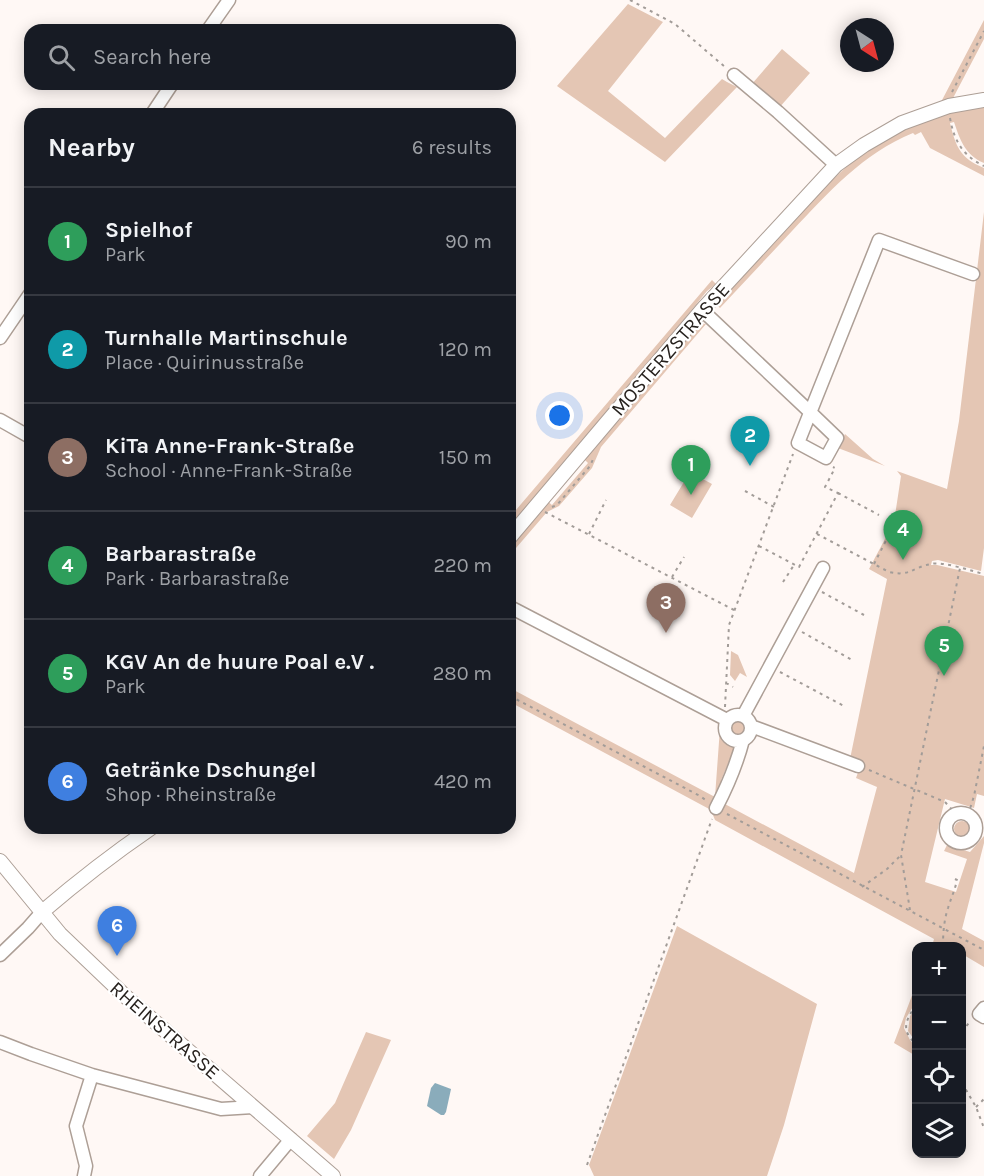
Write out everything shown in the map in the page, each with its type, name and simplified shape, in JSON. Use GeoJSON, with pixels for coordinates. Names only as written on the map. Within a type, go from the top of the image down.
{"type":"FeatureCollection","features":[{"type":"Feature","properties":{"kind":"street"},"geometry":{"type":"LineString","coordinates":[[212,24],[229,0]]}},
{"type":"Feature","properties":{"kind":"street"},"geometry":{"type":"LineString","coordinates":[[734,75],[836,165]]}},
{"type":"Feature","properties":{"kind":"street"},"geometry":{"type":"LineString","coordinates":[[156,108],[168,90]]}},
{"type":"Feature","properties":{"kind":"street","name":"MOSTERZSTRASSE"},"geometry":{"type":"LineString","coordinates":[[516,530],[702,310],[836,165],[864,145],[902,123],[949,106],[984,100]]}},
{"type":"Feature","properties":{"kind":"street"},"geometry":{"type":"LineString","coordinates":[[702,310],[810,412],[837,438],[826,458],[798,443],[810,412],[879,240],[974,274]]}},
{"type":"Feature","properties":{"kind":"street"},"geometry":{"type":"LineString","coordinates":[[0,338],[24,303]]}},
{"type":"Feature","properties":{"kind":"street"},"geometry":{"type":"LineString","coordinates":[[0,420],[24,433]]}},
{"type":"Feature","properties":{"kind":"street"},"geometry":{"type":"LineString","coordinates":[[726,719],[724,728],[727,736],[734,741],[742,740],[749,735],[747,721],[770,666],[823,568]]}},
{"type":"Feature","properties":{"kind":"street"},"geometry":{"type":"LineString","coordinates":[[516,610],[726,719]]}},
{"type":"Feature","properties":{"kind":"street"},"geometry":{"type":"LineString","coordinates":[[726,719],[735,715],[858,766]]}},
{"type":"Feature","properties":{"kind":"street"},"geometry":{"type":"LineString","coordinates":[[716,808],[733,769],[742,740]]}},
{"type":"Feature","properties":{"kind":"street"},"geometry":{"type":"LineString","coordinates":[[0,955],[42,912],[142,834]]}},
{"type":"Feature","properties":{"kind":"street","name":"RHEINSTRASSE"},"geometry":{"type":"LineString","coordinates":[[0,861],[60,934],[125,996],[333,1176]]}},
{"type":"Feature","properties":{"kind":"street"},"geometry":{"type":"LineString","coordinates":[[0,1042],[92,1075],[220,1109],[253,1107]]}},
{"type":"Feature","properties":{"kind":"street"},"geometry":{"type":"LineString","coordinates":[[84,1176],[86,1166],[76,1126],[92,1075]]}},
{"type":"Feature","properties":{"kind":"street"},"geometry":{"type":"LineString","coordinates":[[260,1176],[291,1139]]}},
{"type":"Feature","properties":{"kind":"path"},"geometry":{"type":"LineString","coordinates":[[630,0],[675,24],[734,75]]}},
{"type":"Feature","properties":{"kind":"path"},"geometry":{"type":"LineString","coordinates":[[984,31],[949,98],[951,126],[958,145],[971,160],[984,166]]}},
{"type":"Feature","properties":{"kind":"path"},"geometry":{"type":"LineString","coordinates":[[726,719],[729,625],[798,443]]}},
{"type":"Feature","properties":{"kind":"path"},"geometry":{"type":"LineString","coordinates":[[594,457],[591,466],[557,505],[544,511],[734,610]]}},
{"type":"Feature","properties":{"kind":"path"},"geometry":{"type":"LineString","coordinates":[[826,458],[835,468],[825,487],[879,515]]}},
{"type":"Feature","properties":{"kind":"path"},"geometry":{"type":"LineString","coordinates":[[746,491],[774,507]]}},
{"type":"Feature","properties":{"kind":"path"},"geometry":{"type":"LineString","coordinates":[[759,546],[799,567],[838,493]]}},
{"type":"Feature","properties":{"kind":"path"},"geometry":{"type":"LineString","coordinates":[[589,534],[606,500]]}},
{"type":"Feature","properties":{"kind":"path"},"geometry":{"type":"LineString","coordinates":[[874,564],[896,523]]}},
{"type":"Feature","properties":{"kind":"path"},"geometry":{"type":"LineString","coordinates":[[817,534],[889,572],[900,574],[932,563],[940,563],[984,573]]}},
{"type":"Feature","properties":{"kind":"path"},"geometry":{"type":"LineString","coordinates":[[672,577],[684,557]]}},
{"type":"Feature","properties":{"kind":"path"},"geometry":{"type":"LineString","coordinates":[[783,582],[794,565]]}},
{"type":"Feature","properties":{"kind":"path"},"geometry":{"type":"LineString","coordinates":[[910,911],[901,855],[960,568]]}},
{"type":"Feature","properties":{"kind":"path"},"geometry":{"type":"LineString","coordinates":[[813,587],[864,615]]}},
{"type":"Feature","properties":{"kind":"path"},"geometry":{"type":"LineString","coordinates":[[791,626],[854,661]]}},
{"type":"Feature","properties":{"kind":"path"},"geometry":{"type":"LineString","coordinates":[[770,666],[844,706]]}},
{"type":"Feature","properties":{"kind":"path"},"geometry":{"type":"LineString","coordinates":[[726,683],[733,687]]}},
{"type":"Feature","properties":{"kind":"path"},"geometry":{"type":"LineString","coordinates":[[516,699],[700,796],[716,808],[862,887],[984,950]]}},
{"type":"Feature","properties":{"kind":"path"},"geometry":{"type":"LineString","coordinates":[[858,766],[945,802],[971,819],[984,746]]}},
{"type":"Feature","properties":{"kind":"path"},"geometry":{"type":"LineString","coordinates":[[587,1165],[716,808]]}},
{"type":"Feature","properties":{"kind":"path"},"geometry":{"type":"LineString","coordinates":[[862,887],[887,869],[901,855]]}},
{"type":"Feature","properties":{"kind":"path"},"geometry":{"type":"LineString","coordinates":[[943,942],[943,929],[948,907],[956,887],[957,880],[955,879]]}},
{"type":"Feature","properties":{"kind":"path"},"geometry":{"type":"LineString","coordinates":[[912,1011],[907,1018],[906,1027],[912,1041]]}},
{"type":"Feature","properties":{"kind":"path"},"geometry":{"type":"LineString","coordinates":[[966,1027],[972,1019],[982,1013]]}},
{"type":"Feature","properties":{"kind":"path"},"geometry":{"type":"LineString","coordinates":[[966,1090],[984,1128]]}},
{"type":"Feature","properties":{"kind":"path"},"geometry":{"type":"LineString","coordinates":[[976,1107],[984,1099]]}},
{"type":"Feature","properties":{"kind":"shaded area"},"geometry":{"type":"Polygon","coordinates":[[[628,4],[663,22],[608,91],[665,138],[722,79],[737,87],[665,162],[557,86],[628,4]]]}},
{"type":"Feature","properties":{"kind":"shaded area"},"geometry":{"type":"Polygon","coordinates":[[[984,20],[984,39],[952,100],[941,102],[984,20]]]}},
{"type":"Feature","properties":{"kind":"shaded area"},"geometry":{"type":"Polygon","coordinates":[[[782,49],[810,73],[778,109],[751,85],[782,49]]]}},
{"type":"Feature","properties":{"kind":"shaded area"},"geometry":{"type":"Polygon","coordinates":[[[984,107],[984,163],[972,156],[961,141],[954,122],[950,123],[960,151],[969,160],[984,168],[984,176],[930,148],[921,132],[895,141],[847,175],[720,308],[715,303],[817,194],[856,158],[875,144],[948,113],[984,107]]]}},
{"type":"Feature","properties":{"kind":"shaded area"},"geometry":{"type":"Polygon","coordinates":[[[984,212],[984,548],[981,571],[938,560],[932,561],[931,565],[984,576],[984,796],[977,794],[974,808],[945,799],[925,882],[956,892],[967,859],[944,851],[947,845],[970,852],[984,836],[962,929],[984,941],[984,967],[966,956],[966,942],[933,942],[934,939],[715,820],[711,810],[516,705],[516,691],[715,797],[720,728],[728,741],[737,748],[721,780],[723,782],[723,803],[854,873],[877,787],[856,778],[861,764],[850,759],[887,579],[869,569],[894,522],[901,476],[897,471],[947,489],[959,421],[984,212]]]}},
{"type":"Feature","properties":{"kind":"shaded area"},"geometry":{"type":"Polygon","coordinates":[[[712,280],[716,284],[707,291],[516,522],[516,510],[712,280]]]}},
{"type":"Feature","properties":{"kind":"shaded area"},"geometry":{"type":"Polygon","coordinates":[[[698,323],[706,324],[601,447],[592,468],[559,506],[547,512],[516,548],[516,537],[546,500],[552,505],[588,463],[582,457],[698,323]]]}},
{"type":"Feature","properties":{"kind":"shaded area"},"geometry":{"type":"Polygon","coordinates":[[[845,434],[873,459],[885,466],[838,448],[845,434]]]}},
{"type":"Feature","properties":{"kind":"shaded area"},"geometry":{"type":"Polygon","coordinates":[[[690,472],[712,484],[692,518],[670,505],[690,472]]]}},
{"type":"Feature","properties":{"kind":"shaded area"},"geometry":{"type":"Polygon","coordinates":[[[731,651],[738,655],[747,677],[740,673],[735,681],[730,675],[731,651]]]}},
{"type":"Feature","properties":{"kind":"shaded area"},"geometry":{"type":"Polygon","coordinates":[[[735,720],[741,720],[746,728],[744,734],[735,736],[730,731],[730,725],[735,720]]]}},
{"type":"Feature","properties":{"kind":"shaded area"},"geometry":{"type":"Polygon","coordinates":[[[959,821],[965,821],[970,829],[968,835],[959,837],[954,832],[954,826],[959,821]]]}},
{"type":"Feature","properties":{"kind":"shaded area"},"geometry":{"type":"Polygon","coordinates":[[[677,926],[817,1004],[784,1125],[767,1176],[594,1176],[589,1165],[677,926]]]}},
{"type":"Feature","properties":{"kind":"shaded area"},"geometry":{"type":"Polygon","coordinates":[[[912,996],[912,1008],[906,1018],[904,1028],[912,1042],[912,1054],[894,1043],[912,996]]]}},
{"type":"Feature","properties":{"kind":"shaded area"},"geometry":{"type":"Polygon","coordinates":[[[912,1014],[912,1036],[908,1031],[912,1014]]]}},
{"type":"Feature","properties":{"kind":"shaded area"},"geometry":{"type":"Polygon","coordinates":[[[366,1032],[391,1040],[351,1130],[334,1159],[307,1136],[335,1103],[366,1032]]]}},
{"type":"Feature","properties":{"kind":"water"},"geometry":{"type":"Polygon","coordinates":[[[435,1083],[451,1089],[444,1115],[427,1106],[431,1088],[435,1083]]]}},
{"type":"Feature","properties":{"kind":"place","name":"Turnhalle Martinschule"},"geometry":{"type":"Point","coordinates":[750,466]}},
{"type":"Feature","properties":{"kind":"place","name":"Spielhof"},"geometry":{"type":"Point","coordinates":[691,495]}},
{"type":"Feature","properties":{"kind":"place","name":"Barbarastraße"},"geometry":{"type":"Point","coordinates":[903,560]}},
{"type":"Feature","properties":{"kind":"place","name":"KiTa Anne-Frank-Straße"},"geometry":{"type":"Point","coordinates":[666,633]}},
{"type":"Feature","properties":{"kind":"place","name":"KGV An de huure Poal e.V ."},"geometry":{"type":"Point","coordinates":[944,676]}},
{"type":"Feature","properties":{"kind":"place","name":"Getränke Dschungel"},"geometry":{"type":"Point","coordinates":[117,956]}}]}
